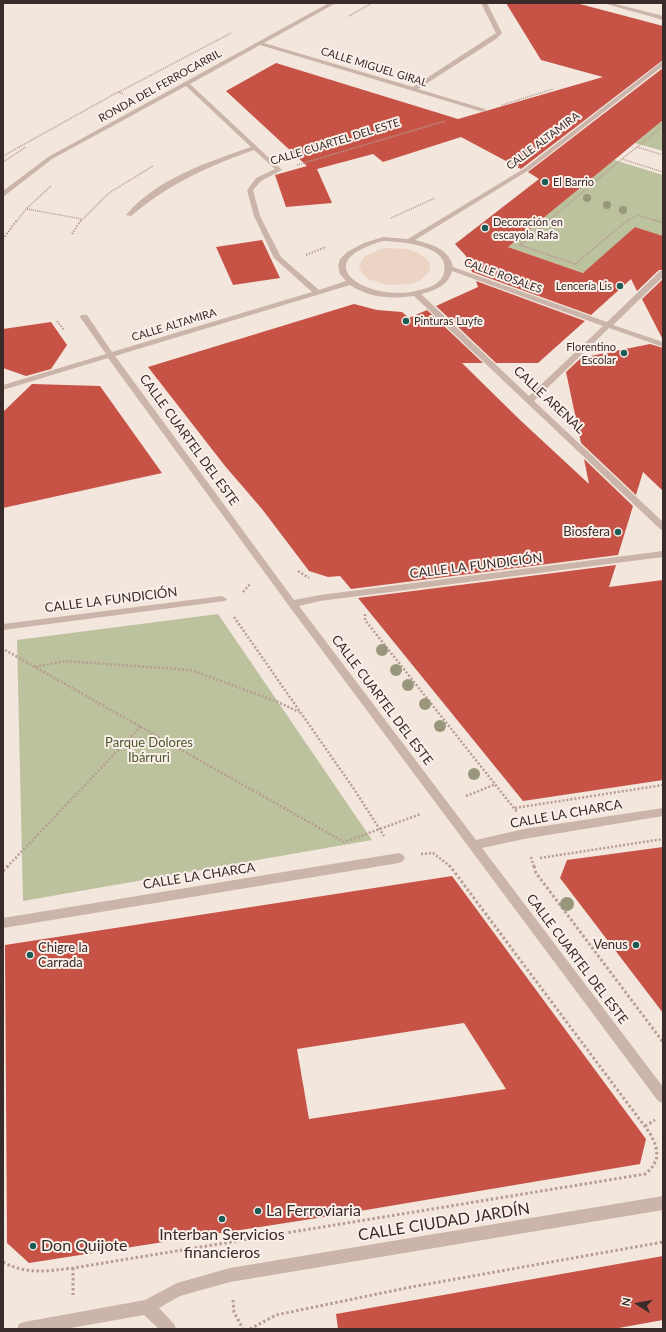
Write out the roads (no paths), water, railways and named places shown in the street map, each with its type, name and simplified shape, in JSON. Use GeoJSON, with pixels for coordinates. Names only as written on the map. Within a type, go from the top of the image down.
{"type":"FeatureCollection","features":[{"type":"Feature","properties":{"kind":"street","name":"RONDA DEL FERROCARRIL"},"geometry":{"type":"LineString","coordinates":[[3,195],[20,180],[50,158],[332,3]]}},
{"type":"Feature","properties":{"kind":"street"},"geometry":{"type":"LineString","coordinates":[[414,89],[494,38],[499,33],[484,3]]}},
{"type":"Feature","properties":{"kind":"street"},"geometry":{"type":"LineString","coordinates":[[606,3],[663,18]]}},
{"type":"Feature","properties":{"kind":"street","name":"CALLE MIGUEL GIRAL"},"geometry":{"type":"LineString","coordinates":[[259,43],[484,110]]}},
{"type":"Feature","properties":{"kind":"street","name":"CALLE ALTAMIRA"},"geometry":{"type":"LineString","coordinates":[[411,240],[527,169],[663,63]]}},
{"type":"Feature","properties":{"kind":"street"},"geometry":{"type":"LineString","coordinates":[[186,83],[255,148]]}},
{"type":"Feature","properties":{"kind":"street","name":"CALLE CUARTEL DEL ESTE"},"geometry":{"type":"LineString","coordinates":[[129,215],[155,192],[174,180],[211,163],[255,148],[279,170],[253,182],[250,190],[257,216],[278,258],[317,292]]}},
{"type":"Feature","properties":{"kind":"street"},"geometry":{"type":"LineString","coordinates":[[397,239],[411,240],[426,244],[438,251],[446,259],[449,268],[446,276],[440,284],[429,290],[416,294],[398,295],[380,294],[364,289],[351,282],[345,274],[343,267],[344,259],[350,252],[370,242],[397,239]]}},
{"type":"Feature","properties":{"kind":"street","name":"CALLE ROSALES"},"geometry":{"type":"LineString","coordinates":[[449,268],[663,345]]}},
{"type":"Feature","properties":{"kind":"street"},"geometry":{"type":"LineString","coordinates":[[530,400],[663,273]]}},
{"type":"Feature","properties":{"kind":"street","name":"CALLE ALTAMIRA"},"geometry":{"type":"LineString","coordinates":[[3,388],[351,282]]}},
{"type":"Feature","properties":{"kind":"street","name":"CALLE ARENAL"},"geometry":{"type":"LineString","coordinates":[[416,294],[663,527]]}},
{"type":"Feature","properties":{"kind":"street","name":"CALLE CUARTEL DEL ESTE"},"geometry":{"type":"LineString","coordinates":[[84,317],[292,604],[663,1097]]}},
{"type":"Feature","properties":{"kind":"street","name":"CALLE LA FUNDICIÓN"},"geometry":{"type":"LineString","coordinates":[[292,604],[320,598],[663,554]]}},
{"type":"Feature","properties":{"kind":"street","name":"CALLE LA FUNDICIÓN"},"geometry":{"type":"LineString","coordinates":[[3,627],[222,599]]}},
{"type":"Feature","properties":{"kind":"street","name":"CALLE LA CHARCA"},"geometry":{"type":"LineString","coordinates":[[474,845],[524,834],[663,812]]}},
{"type":"Feature","properties":{"kind":"street","name":"CALLE LA CHARCA"},"geometry":{"type":"LineString","coordinates":[[3,923],[399,858]]}},
{"type":"Feature","properties":{"kind":"street","name":"CALLE CIUDAD JARDÍN"},"geometry":{"type":"LineString","coordinates":[[148,1307],[177,1290],[230,1275],[663,1203]]}},
{"type":"Feature","properties":{"kind":"street"},"geometry":{"type":"LineString","coordinates":[[24,1329],[148,1307],[169,1329]]}},
{"type":"Feature","properties":{"kind":"place","name":"El Barrio"},"geometry":{"type":"Point","coordinates":[545,182]}},
{"type":"Feature","properties":{"kind":"place","name":"Decoración en escayola Rafa"},"geometry":{"type":"Point","coordinates":[485,228]}},
{"type":"Feature","properties":{"kind":"place","name":"Lencería Lis"},"geometry":{"type":"Point","coordinates":[620,286]}},
{"type":"Feature","properties":{"kind":"place","name":"Pinturas Luyfe"},"geometry":{"type":"Point","coordinates":[406,321]}},
{"type":"Feature","properties":{"kind":"place","name":"Florentino Escolar"},"geometry":{"type":"Point","coordinates":[624,353]}},
{"type":"Feature","properties":{"kind":"place","name":"Biosfera"},"geometry":{"type":"Point","coordinates":[618,532]}},
{"type":"Feature","properties":{"kind":"place","name":"Venus"},"geometry":{"type":"Point","coordinates":[636,945]}},
{"type":"Feature","properties":{"kind":"place","name":"Chigre la Carrada"},"geometry":{"type":"Point","coordinates":[30,955]}},
{"type":"Feature","properties":{"kind":"place","name":"La Ferroviaria"},"geometry":{"type":"Point","coordinates":[258,1211]}},
{"type":"Feature","properties":{"kind":"place","name":"Interban Servicios financieros"},"geometry":{"type":"Point","coordinates":[222,1219]}},
{"type":"Feature","properties":{"kind":"place","name":"Don Quijote"},"geometry":{"type":"Point","coordinates":[33,1246]}},
{"type":"Feature","properties":{"kind":"park label","name":"Parque Dolores Ibárruri"},"geometry":{"type":"Point","coordinates":[149,750]}}]}
